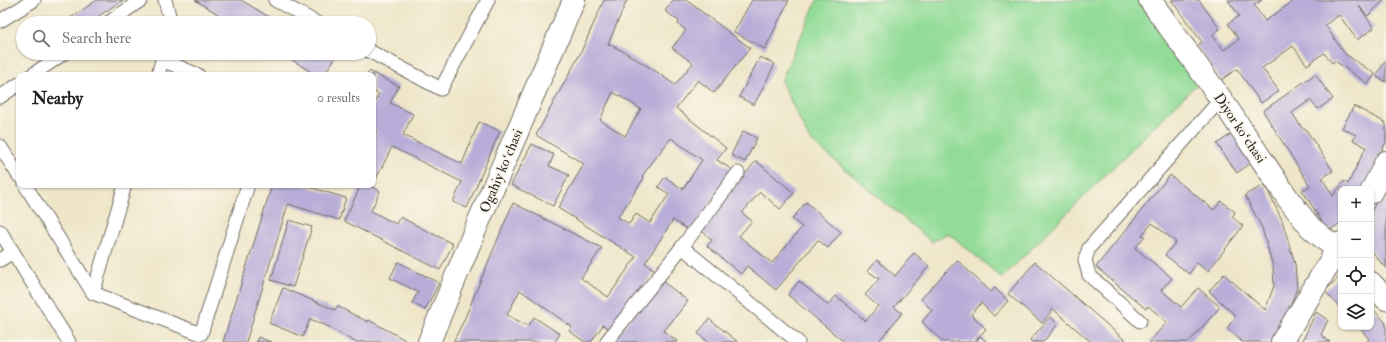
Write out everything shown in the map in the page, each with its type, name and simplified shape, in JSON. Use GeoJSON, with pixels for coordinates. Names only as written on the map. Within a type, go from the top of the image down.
{"type":"FeatureCollection","features":[{"type":"Feature","properties":{"kind":"street","name":"Ogahiy koʻchasi"},"geometry":{"type":"LineString","coordinates":[[429,342],[478,223],[574,0]]}},
{"type":"Feature","properties":{"kind":"street","name":"Diyor koʻchasi"},"geometry":{"type":"LineString","coordinates":[[1150,0],[1221,99],[1289,200],[1310,226],[1338,247]]}},
{"type":"Feature","properties":{"kind":"street"},"geometry":{"type":"LineString","coordinates":[[1374,186],[1386,162]]}},
{"type":"Feature","properties":{"kind":"street"},"geometry":{"type":"LineString","coordinates":[[1282,342],[1338,251]]}},
{"type":"Feature","properties":{"kind":"street"},"geometry":{"type":"LineString","coordinates":[[1374,286],[1386,299]]}},
{"type":"Feature","properties":{"kind":"lane"},"geometry":{"type":"LineString","coordinates":[[0,21],[34,0]]}},
{"type":"Feature","properties":{"kind":"lane"},"geometry":{"type":"LineString","coordinates":[[118,16],[141,0]]}},
{"type":"Feature","properties":{"kind":"lane"},"geometry":{"type":"LineString","coordinates":[[165,0],[169,16]]}},
{"type":"Feature","properties":{"kind":"lane"},"geometry":{"type":"LineString","coordinates":[[275,0],[305,16]]}},
{"type":"Feature","properties":{"kind":"lane"},"geometry":{"type":"LineString","coordinates":[[376,55],[441,89],[488,0]]}},
{"type":"Feature","properties":{"kind":"lane"},"geometry":{"type":"LineString","coordinates":[[36,72],[54,60]]}},
{"type":"Feature","properties":{"kind":"lane"},"geometry":{"type":"LineString","coordinates":[[159,72],[162,60]]}},
{"type":"Feature","properties":{"kind":"lane"},"geometry":{"type":"LineString","coordinates":[[169,60],[192,72]]}},
{"type":"Feature","properties":{"kind":"lane"},"geometry":{"type":"LineString","coordinates":[[0,97],[16,86]]}},
{"type":"Feature","properties":{"kind":"lane"},"geometry":{"type":"LineString","coordinates":[[1140,321],[1089,276],[1085,260],[1089,248],[1221,99]]}},
{"type":"Feature","properties":{"kind":"lane"},"geometry":{"type":"LineString","coordinates":[[0,146],[16,171]]}},
{"type":"Feature","properties":{"kind":"lane"},"geometry":{"type":"LineString","coordinates":[[607,341],[682,247],[738,173]]}},
{"type":"Feature","properties":{"kind":"lane"},"geometry":{"type":"LineString","coordinates":[[26,188],[93,293],[201,334],[247,188]]}},
{"type":"Feature","properties":{"kind":"lane"},"geometry":{"type":"LineString","coordinates":[[93,293],[124,188]]}},
{"type":"Feature","properties":{"kind":"lane"},"geometry":{"type":"LineString","coordinates":[[0,231],[69,342]]}},
{"type":"Feature","properties":{"kind":"lane"},"geometry":{"type":"LineString","coordinates":[[682,247],[798,342]]}},
{"type":"Feature","properties":{"kind":"lane"},"geometry":{"type":"LineString","coordinates":[[0,260],[13,252]]}},
{"type":"Feature","properties":{"kind":"green space"},"geometry":{"type":"Polygon","coordinates":[[[817,0],[1137,0],[1199,82],[1002,278],[948,233],[932,242],[809,139],[781,81],[817,0]]]}},
{"type":"Feature","properties":{"kind":"building"},"geometry":{"type":"Polygon","coordinates":[[[97,0],[123,0],[99,16],[73,16],[97,0]]]}},
{"type":"Feature","properties":{"kind":"building"},"geometry":{"type":"Polygon","coordinates":[[[195,0],[241,0],[267,16],[221,16],[195,0]]]}},
{"type":"Feature","properties":{"kind":"building"},"geometry":{"type":"Polygon","coordinates":[[[604,0],[627,0],[608,44],[621,50],[657,72],[675,85],[693,63],[672,48],[686,30],[678,24],[679,21],[665,11],[673,0],[686,0],[750,48],[714,93],[698,80],[676,108],[726,148],[717,160],[734,171],[690,231],[673,220],[645,263],[655,270],[612,331],[603,325],[591,342],[585,342],[569,331],[572,327],[520,290],[507,315],[528,326],[534,317],[560,334],[555,342],[453,342],[464,320],[513,203],[602,248],[581,278],[608,297],[636,257],[558,208],[584,164],[536,135],[581,52],[604,0]],[[613,92],[600,120],[625,136],[641,109],[613,92]],[[671,138],[642,176],[644,178],[618,217],[629,224],[636,214],[650,223],[669,194],[658,187],[665,177],[683,189],[702,160],[671,138]]]}},
{"type":"Feature","properties":{"kind":"building"},"geometry":{"type":"Polygon","coordinates":[[[752,0],[789,0],[765,49],[734,32],[752,0]]]}},
{"type":"Feature","properties":{"kind":"building"},"geometry":{"type":"Polygon","coordinates":[[[1171,0],[1199,0],[1220,29],[1212,35],[1224,50],[1239,39],[1228,24],[1239,16],[1228,0],[1262,0],[1254,5],[1265,21],[1295,0],[1384,0],[1368,16],[1359,6],[1374,28],[1357,40],[1339,15],[1325,25],[1345,54],[1375,74],[1368,84],[1335,61],[1332,63],[1324,53],[1307,65],[1293,46],[1262,68],[1279,91],[1261,103],[1237,69],[1221,80],[1197,46],[1202,42],[1171,0]]]}},
{"type":"Feature","properties":{"kind":"building"},"geometry":{"type":"Polygon","coordinates":[[[760,57],[775,64],[754,105],[739,97],[760,57]]]}},
{"type":"Feature","properties":{"kind":"building"},"geometry":{"type":"Polygon","coordinates":[[[292,60],[334,60],[326,72],[311,72],[292,60]]]}},
{"type":"Feature","properties":{"kind":"building"},"geometry":{"type":"Polygon","coordinates":[[[1386,60],[1386,82],[1376,76],[1386,60]]]}},
{"type":"Feature","properties":{"kind":"building"},"geometry":{"type":"Polygon","coordinates":[[[376,74],[399,86],[390,103],[413,114],[403,135],[462,164],[479,122],[500,131],[467,208],[453,202],[462,182],[392,147],[376,179],[376,100],[379,94],[376,92],[376,74]]]}},
{"type":"Feature","properties":{"kind":"building"},"geometry":{"type":"Polygon","coordinates":[[[1315,74],[1333,99],[1318,109],[1310,100],[1292,113],[1303,129],[1305,128],[1333,171],[1322,178],[1333,196],[1338,189],[1338,225],[1328,231],[1302,190],[1310,186],[1263,111],[1315,74]]]}},
{"type":"Feature","properties":{"kind":"building"},"geometry":{"type":"Polygon","coordinates":[[[1354,106],[1386,123],[1386,142],[1364,186],[1340,186],[1344,181],[1348,184],[1366,147],[1353,140],[1356,135],[1342,128],[1354,106]]]}},
{"type":"Feature","properties":{"kind":"building"},"geometry":{"type":"Polygon","coordinates":[[[743,131],[757,138],[745,162],[731,155],[743,131]]]}},
{"type":"Feature","properties":{"kind":"building"},"geometry":{"type":"Polygon","coordinates":[[[1232,133],[1252,162],[1237,173],[1217,144],[1232,133]]]}},
{"type":"Feature","properties":{"kind":"building"},"geometry":{"type":"Polygon","coordinates":[[[532,144],[554,155],[549,166],[569,175],[553,206],[511,185],[532,144]]]}},
{"type":"Feature","properties":{"kind":"building"},"geometry":{"type":"Polygon","coordinates":[[[756,161],[794,193],[780,209],[760,192],[742,213],[752,221],[739,236],[772,263],[802,227],[792,219],[806,202],[841,232],[828,248],[818,240],[776,290],[747,266],[741,274],[707,246],[712,240],[700,229],[756,161]]]}},
{"type":"Feature","properties":{"kind":"building"},"geometry":{"type":"Polygon","coordinates":[[[1170,175],[1214,210],[1221,201],[1235,212],[1232,217],[1243,226],[1208,271],[1197,263],[1189,274],[1165,255],[1176,242],[1152,223],[1142,235],[1145,236],[1135,248],[1172,278],[1161,290],[1181,307],[1198,288],[1220,307],[1189,342],[1149,342],[1167,322],[1148,306],[1146,309],[1096,267],[1170,175]]]}},
{"type":"Feature","properties":{"kind":"building"},"geometry":{"type":"Polygon","coordinates":[[[1386,182],[1386,269],[1374,254],[1374,206],[1386,182]]]}},
{"type":"Feature","properties":{"kind":"building"},"geometry":{"type":"Polygon","coordinates":[[[1265,185],[1282,220],[1295,264],[1297,288],[1283,326],[1273,342],[1242,342],[1227,328],[1236,316],[1209,291],[1224,274],[1265,310],[1274,286],[1273,267],[1262,228],[1245,195],[1265,185]]]}},
{"type":"Feature","properties":{"kind":"building"},"geometry":{"type":"Polygon","coordinates":[[[271,188],[312,188],[346,198],[339,220],[288,204],[246,342],[223,342],[271,188]]]}},
{"type":"Feature","properties":{"kind":"building"},"geometry":{"type":"Polygon","coordinates":[[[360,188],[374,188],[380,191],[371,211],[396,224],[400,217],[453,244],[440,270],[344,221],[360,188]]]}},
{"type":"Feature","properties":{"kind":"building"},"geometry":{"type":"Polygon","coordinates":[[[289,220],[312,227],[293,287],[271,280],[289,220]]]}},
{"type":"Feature","properties":{"kind":"building"},"geometry":{"type":"Polygon","coordinates":[[[914,253],[929,266],[894,307],[902,313],[878,342],[844,342],[788,295],[799,281],[828,305],[836,296],[866,321],[878,306],[865,295],[879,279],[868,271],[877,260],[895,276],[914,253]]]}},
{"type":"Feature","properties":{"kind":"building"},"geometry":{"type":"Polygon","coordinates":[[[957,260],[991,292],[995,288],[1008,301],[994,316],[981,303],[971,314],[986,329],[974,342],[959,342],[957,340],[956,342],[943,342],[922,322],[932,310],[921,299],[957,260]]]}},
{"type":"Feature","properties":{"kind":"building"},"geometry":{"type":"Polygon","coordinates":[[[398,262],[439,283],[425,310],[412,303],[418,292],[390,278],[398,262]]]}},
{"type":"Feature","properties":{"kind":"building"},"geometry":{"type":"Polygon","coordinates":[[[1035,262],[1128,342],[1091,342],[1053,309],[1042,323],[1008,294],[1035,262]]]}},
{"type":"Feature","properties":{"kind":"building"},"geometry":{"type":"Polygon","coordinates":[[[1338,278],[1338,306],[1325,291],[1338,278]]]}},
{"type":"Feature","properties":{"kind":"building"},"geometry":{"type":"Polygon","coordinates":[[[661,280],[688,301],[664,331],[678,342],[612,342],[661,280]]]}},
{"type":"Feature","properties":{"kind":"building"},"geometry":{"type":"Polygon","coordinates":[[[283,288],[335,310],[337,306],[368,322],[369,320],[407,341],[355,342],[327,326],[310,319],[303,337],[269,323],[283,288]]]}},
{"type":"Feature","properties":{"kind":"building"},"geometry":{"type":"Polygon","coordinates":[[[1374,310],[1386,323],[1386,342],[1366,342],[1369,339],[1362,330],[1374,330],[1374,310]]]}},
{"type":"Feature","properties":{"kind":"building"},"geometry":{"type":"Polygon","coordinates":[[[1316,312],[1328,320],[1321,335],[1330,342],[1302,342],[1316,312]]]}},
{"type":"Feature","properties":{"kind":"building"},"geometry":{"type":"Polygon","coordinates":[[[1050,317],[1058,324],[1043,342],[1032,342],[1030,340],[1050,317]]]}},
{"type":"Feature","properties":{"kind":"building"},"geometry":{"type":"Polygon","coordinates":[[[709,319],[738,342],[707,342],[698,333],[709,319]]]}},
{"type":"Feature","properties":{"kind":"building"},"geometry":{"type":"Polygon","coordinates":[[[980,336],[987,342],[976,342],[980,336]]]}},
{"type":"Feature","properties":{"kind":"building"},"geometry":{"type":"Polygon","coordinates":[[[258,337],[271,342],[256,342],[258,337]]]}}]}
